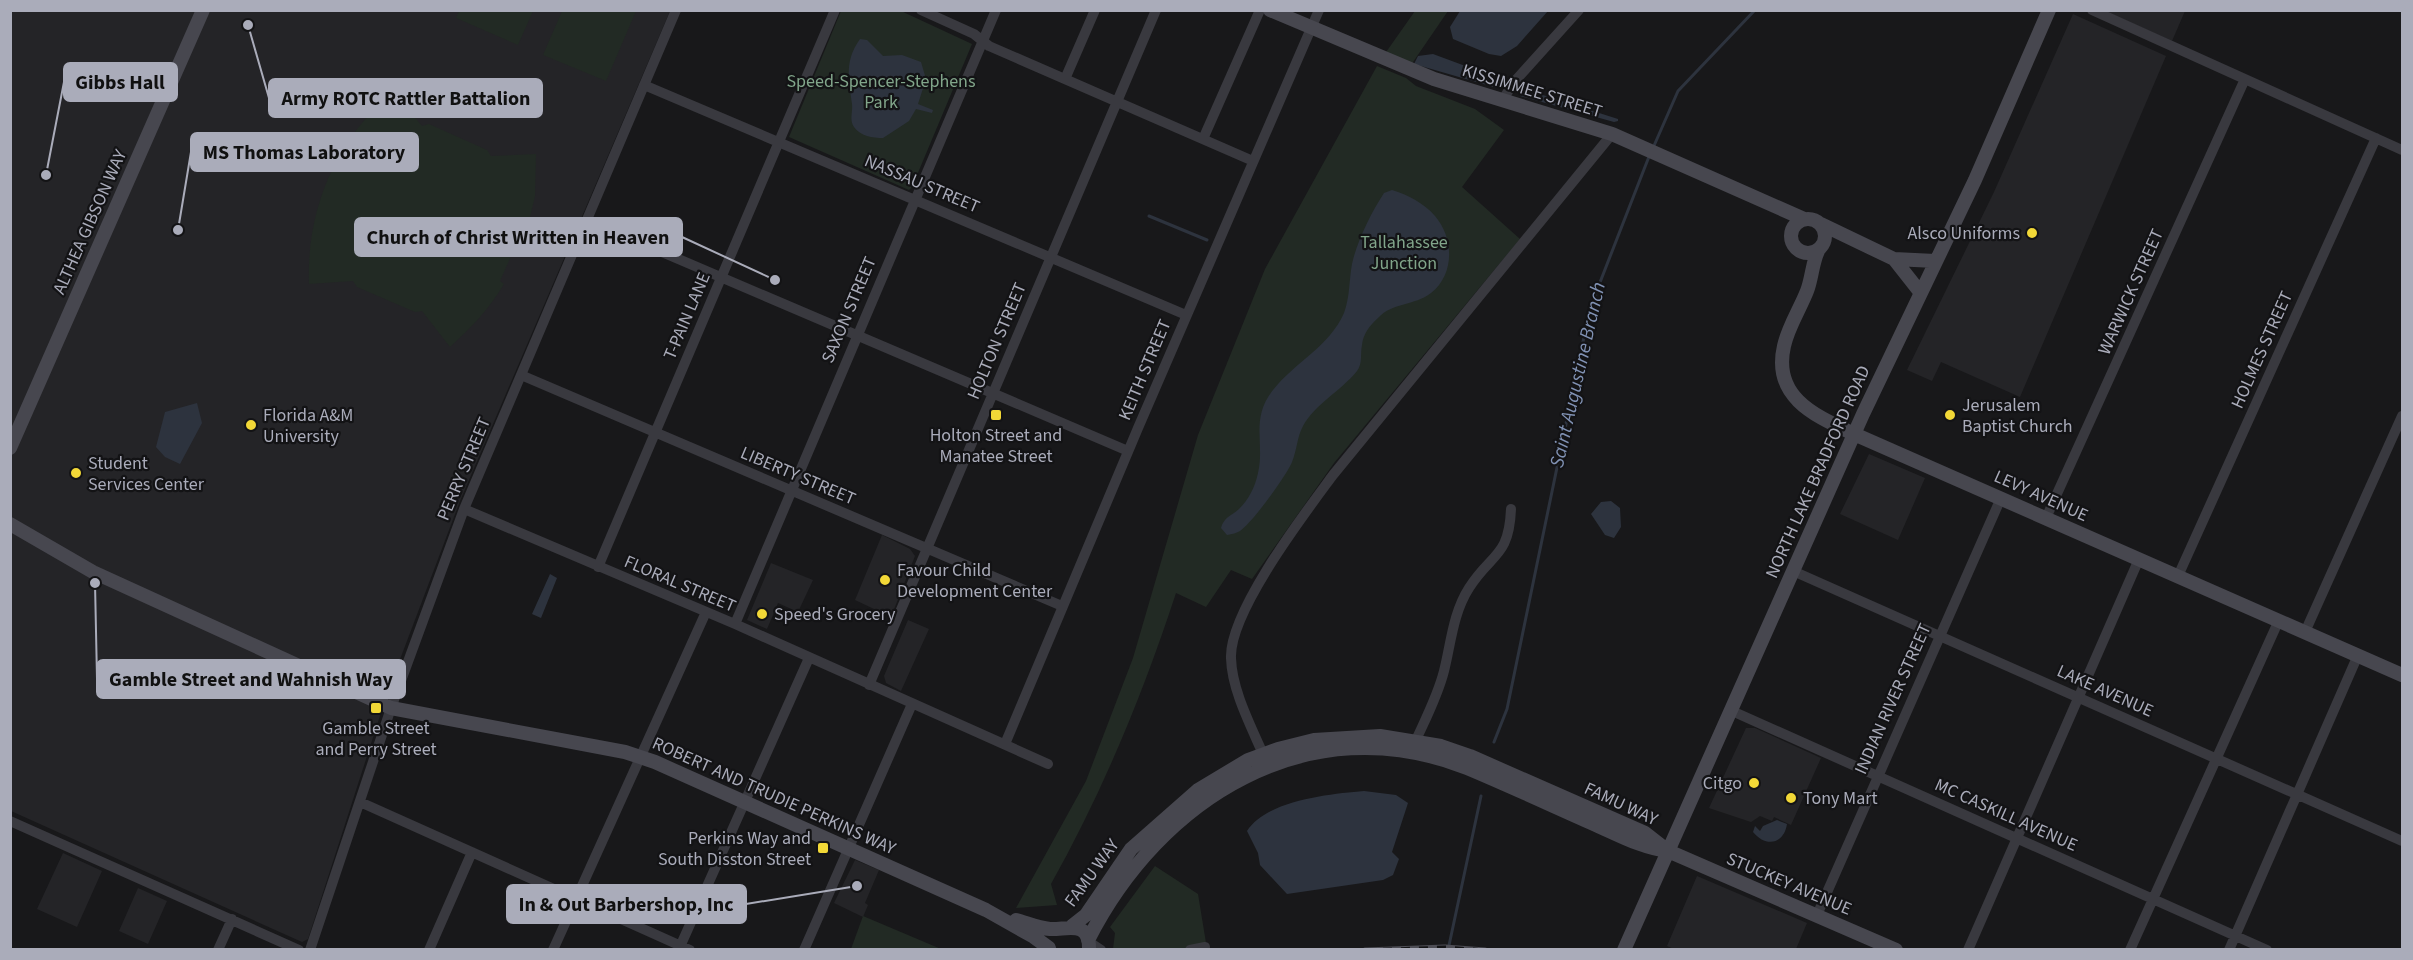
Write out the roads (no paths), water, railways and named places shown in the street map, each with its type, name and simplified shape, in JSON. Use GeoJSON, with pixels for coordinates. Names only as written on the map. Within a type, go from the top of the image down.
{"type":"FeatureCollection","features":[{"type":"Feature","properties":{"kind":"street","name":"ALTHEA GIBSON WAY"},"geometry":{"type":"LineString","coordinates":[[10,448],[203,10]]}},
{"type":"Feature","properties":{"kind":"street","name":"PERRY STREET"},"geometry":{"type":"LineString","coordinates":[[310,950],[391,708],[464,509],[676,10]]}},
{"type":"Feature","properties":{"kind":"street","name":"T-PAIN LANE"},"geometry":{"type":"LineString","coordinates":[[598,567],[835,10]]}},
{"type":"Feature","properties":{"kind":"street"},"geometry":{"type":"LineString","coordinates":[[921,10],[934,13],[983,41],[1065,79],[1253,161]]}},
{"type":"Feature","properties":{"kind":"street","name":"SAXON STREET"},"geometry":{"type":"LineString","coordinates":[[735,624],[996,10]]}},
{"type":"Feature","properties":{"kind":"street"},"geometry":{"type":"LineString","coordinates":[[1065,79],[1095,10]]}},
{"type":"Feature","properties":{"kind":"street","name":"HOLTON STREET"},"geometry":{"type":"LineString","coordinates":[[869,685],[1156,10]]}},
{"type":"Feature","properties":{"kind":"street"},"geometry":{"type":"LineString","coordinates":[[1203,139],[1260,10]]}},
{"type":"Feature","properties":{"kind":"street","name":"KISSIMMEE STREET"},"geometry":{"type":"LineString","coordinates":[[1270,10],[1425,76],[1612,134],[1804,219]]}},
{"type":"Feature","properties":{"kind":"street","name":"KEITH STREET"},"geometry":{"type":"LineString","coordinates":[[1005,744],[1186,315],[1319,10]]}},
{"type":"Feature","properties":{"kind":"street"},"geometry":{"type":"LineString","coordinates":[[1502,101],[1514,82],[1579,10]]}},
{"type":"Feature","properties":{"kind":"street","name":"NORTH LAKE BRADFORD ROAD"},"geometry":{"type":"LineString","coordinates":[[1624,950],[1854,434],[1975,180],[2049,10]]}},
{"type":"Feature","properties":{"kind":"street"},"geometry":{"type":"LineString","coordinates":[[2092,10],[2403,150]]}},
{"type":"Feature","properties":{"kind":"street","name":"WARWICK STREET"},"geometry":{"type":"LineString","coordinates":[[2046,518],[2245,79]]}},
{"type":"Feature","properties":{"kind":"street","name":"NASSAU STREET"},"geometry":{"type":"LineString","coordinates":[[644,85],[1186,315]]}},
{"type":"Feature","properties":{"kind":"street"},"geometry":{"type":"LineString","coordinates":[[1266,760],[1236,685],[1231,664],[1234,632],[1248,603],[1298,524],[1333,475],[1612,134]]}},
{"type":"Feature","properties":{"kind":"street","name":"HOLMES STREET"},"geometry":{"type":"LineString","coordinates":[[2178,576],[2376,138]]}},
{"type":"Feature","properties":{"kind":"street"},"geometry":{"type":"LineString","coordinates":[[1782,209],[1791,232],[1792,244],[1800,252],[1810,269]]}},
{"type":"Feature","properties":{"kind":"street"},"geometry":{"type":"LineString","coordinates":[[1791,232],[1796,224],[1804,219],[1821,224],[1848,239],[1894,259],[1935,261]]}},
{"type":"Feature","properties":{"kind":"street"},"geometry":{"type":"LineString","coordinates":[[587,220],[1128,451]]}},
{"type":"Feature","properties":{"kind":"street"},"geometry":{"type":"LineString","coordinates":[[1820,249],[1826,235],[1821,224]]}},
{"type":"Feature","properties":{"kind":"street"},"geometry":{"type":"LineString","coordinates":[[1800,252],[1806,254],[1848,239]]}},
{"type":"Feature","properties":{"kind":"street","name":"LEVY AVENUE"},"geometry":{"type":"LineString","coordinates":[[1820,249],[1810,269],[1808,289],[1784,346],[1782,363],[1786,385],[1802,406],[1854,434],[2403,675]]}},
{"type":"Feature","properties":{"kind":"street"},"geometry":{"type":"LineString","coordinates":[[1894,259],[1920,292]]}},
{"type":"Feature","properties":{"kind":"street","name":"LIBERTY STREET"},"geometry":{"type":"LineString","coordinates":[[521,375],[1062,606]]}},
{"type":"Feature","properties":{"kind":"street"},"geometry":{"type":"LineString","coordinates":[[2305,632],[2403,416]]}},
{"type":"Feature","properties":{"kind":"street","name":"INDIAN RIVER STREET"},"geometry":{"type":"LineString","coordinates":[[1817,915],[2001,498]]}},
{"type":"Feature","properties":{"kind":"street","name":"FLORAL STREET"},"geometry":{"type":"LineString","coordinates":[[464,509],[735,624],[1048,764]]}},
{"type":"Feature","properties":{"kind":"street"},"geometry":{"type":"LineString","coordinates":[[1416,740],[1444,673],[1453,628],[1462,603],[1469,587],[1507,542],[1511,509]]}},
{"type":"Feature","properties":{"kind":"street","name":"ROBERT AND TRUDIE PERKINS WAY"},"geometry":{"type":"LineString","coordinates":[[10,524],[93,572],[391,708],[640,757],[745,801],[986,910],[1034,937],[1049,949]]}},
{"type":"Feature","properties":{"kind":"street"},"geometry":{"type":"LineString","coordinates":[[1968,950],[2139,559]]}},
{"type":"Feature","properties":{"kind":"street","name":"LAKE AVENUE"},"geometry":{"type":"LineString","coordinates":[[1793,571],[2403,841]]}},
{"type":"Feature","properties":{"kind":"street"},"geometry":{"type":"LineString","coordinates":[[553,950],[706,612]]}},
{"type":"Feature","properties":{"kind":"street"},"geometry":{"type":"LineString","coordinates":[[2130,950],[2278,620]]}},
{"type":"Feature","properties":{"kind":"street"},"geometry":{"type":"LineString","coordinates":[[2229,950],[2358,655]]}},
{"type":"Feature","properties":{"kind":"street"},"geometry":{"type":"LineString","coordinates":[[360,802],[683,948],[809,658]]}},
{"type":"Feature","properties":{"kind":"street"},"geometry":{"type":"LineString","coordinates":[[804,950],[912,704]]}},
{"type":"Feature","properties":{"kind":"street","name":"MC CASKILL AVENUE"},"geometry":{"type":"LineString","coordinates":[[1732,711],[2266,950]]}},
{"type":"Feature","properties":{"kind":"street","name":"FAMU WAY"},"geometry":{"type":"LineString","coordinates":[[1049,949],[1051,936],[1086,915],[1120,863],[1145,834],[1205,784],[1266,760],[1305,741],[1343,736],[1380,735],[1416,740],[1470,756],[1645,833],[1668,851]]}},
{"type":"Feature","properties":{"kind":"street","name":"FAMU WAY"},"geometry":{"type":"LineString","coordinates":[[1088,944],[1116,889],[1147,851],[1218,792],[1266,760],[1347,749],[1385,749],[1421,754],[1470,770],[1637,843],[1668,851]]}},
{"type":"Feature","properties":{"kind":"street"},"geometry":{"type":"LineString","coordinates":[[10,821],[299,950]]}},
{"type":"Feature","properties":{"kind":"street","name":"STUCKEY AVENUE"},"geometry":{"type":"LineString","coordinates":[[1668,851],[1896,950]]}},
{"type":"Feature","properties":{"kind":"street"},"geometry":{"type":"LineString","coordinates":[[429,950],[472,852]]}},
{"type":"Feature","properties":{"kind":"street","name":"ROBERT AND TRUDIE PERKINS WAY"},"geometry":{"type":"LineString","coordinates":[[986,910],[1042,928],[1066,927]]}},
{"type":"Feature","properties":{"kind":"street"},"geometry":{"type":"LineString","coordinates":[[218,950],[232,920]]}},
{"type":"Feature","properties":{"kind":"street","name":"FAMU WAY"},"geometry":{"type":"LineString","coordinates":[[1066,927],[1083,932],[1088,944]]}},
{"type":"Feature","properties":{"kind":"street"},"geometry":{"type":"LineString","coordinates":[[1088,944],[1101,950]]}},
{"type":"Feature","properties":{"kind":"street"},"geometry":{"type":"LineString","coordinates":[[1190,950],[1204,947]]}},
{"type":"Feature","properties":{"kind":"waterway","name":"Saint Augustine Branch"},"geometry":{"type":"LineString","coordinates":[[1653,148],[1678,91],[1755,10]]}},
{"type":"Feature","properties":{"kind":"waterway","name":"Saint Augustine Branch"},"geometry":{"type":"LineString","coordinates":[[1494,742],[1507,709],[1590,308],[1650,154]]}},
{"type":"Feature","properties":{"kind":"waterway"},"geometry":{"type":"LineString","coordinates":[[1149,216],[1207,240]]}},
{"type":"Feature","properties":{"kind":"waterway","name":"Saint Augustine Branch"},"geometry":{"type":"LineString","coordinates":[[1448,950],[1481,796]]}},
{"type":"Feature","properties":{"kind":"railway"},"geometry":{"type":"LineString","coordinates":[[1365,950],[1445,947],[1485,950]]}},
{"type":"Feature","properties":{"kind":"place","name":"Army ROTC Rattler Battalion"},"geometry":{"type":"Point","coordinates":[248,25]}},
{"type":"Feature","properties":{"kind":"place","name":"Gibbs Hall"},"geometry":{"type":"Point","coordinates":[46,175]}},
{"type":"Feature","properties":{"kind":"place","name":"MS Thomas Laboratory"},"geometry":{"type":"Point","coordinates":[178,230]}},
{"type":"Feature","properties":{"kind":"place","name":"Alsco Uniforms"},"geometry":{"type":"Point","coordinates":[2032,233]}},
{"type":"Feature","properties":{"kind":"place","name":"Church of Christ Written in Heaven"},"geometry":{"type":"Point","coordinates":[775,280]}},
{"type":"Feature","properties":{"kind":"place","name":"Holton Street and Manatee Street"},"geometry":{"type":"Point","coordinates":[996,415]}},
{"type":"Feature","properties":{"kind":"place","name":"Jerusalem Baptist Church"},"geometry":{"type":"Point","coordinates":[1950,415]}},
{"type":"Feature","properties":{"kind":"place","name":"Florida A&M University"},"geometry":{"type":"Point","coordinates":[251,425]}},
{"type":"Feature","properties":{"kind":"place","name":"Student Services Center"},"geometry":{"type":"Point","coordinates":[76,473]}},
{"type":"Feature","properties":{"kind":"place","name":"Favour Child Development Center"},"geometry":{"type":"Point","coordinates":[885,580]}},
{"type":"Feature","properties":{"kind":"place","name":"Gamble Street and Wahnish Way"},"geometry":{"type":"Point","coordinates":[95,583]}},
{"type":"Feature","properties":{"kind":"place","name":"Speed's Grocery"},"geometry":{"type":"Point","coordinates":[762,614]}},
{"type":"Feature","properties":{"kind":"place","name":"Gamble Street and Perry Street"},"geometry":{"type":"Point","coordinates":[376,708]}},
{"type":"Feature","properties":{"kind":"place","name":"Citgo"},"geometry":{"type":"Point","coordinates":[1754,783]}},
{"type":"Feature","properties":{"kind":"place","name":"Tony Mart"},"geometry":{"type":"Point","coordinates":[1791,798]}},
{"type":"Feature","properties":{"kind":"place","name":"Perkins Way and South Disston Street"},"geometry":{"type":"Point","coordinates":[823,848]}},
{"type":"Feature","properties":{"kind":"place","name":"In & Out Barbershop, Inc"},"geometry":{"type":"Point","coordinates":[857,886]}},
{"type":"Feature","properties":{"kind":"park label","name":"Speed-Spencer-Stephens Park"},"geometry":{"type":"Point","coordinates":[881,91]}},
{"type":"Feature","properties":{"kind":"park label","name":"Tallahassee Junction"},"geometry":{"type":"Point","coordinates":[1404,252]}}]}
